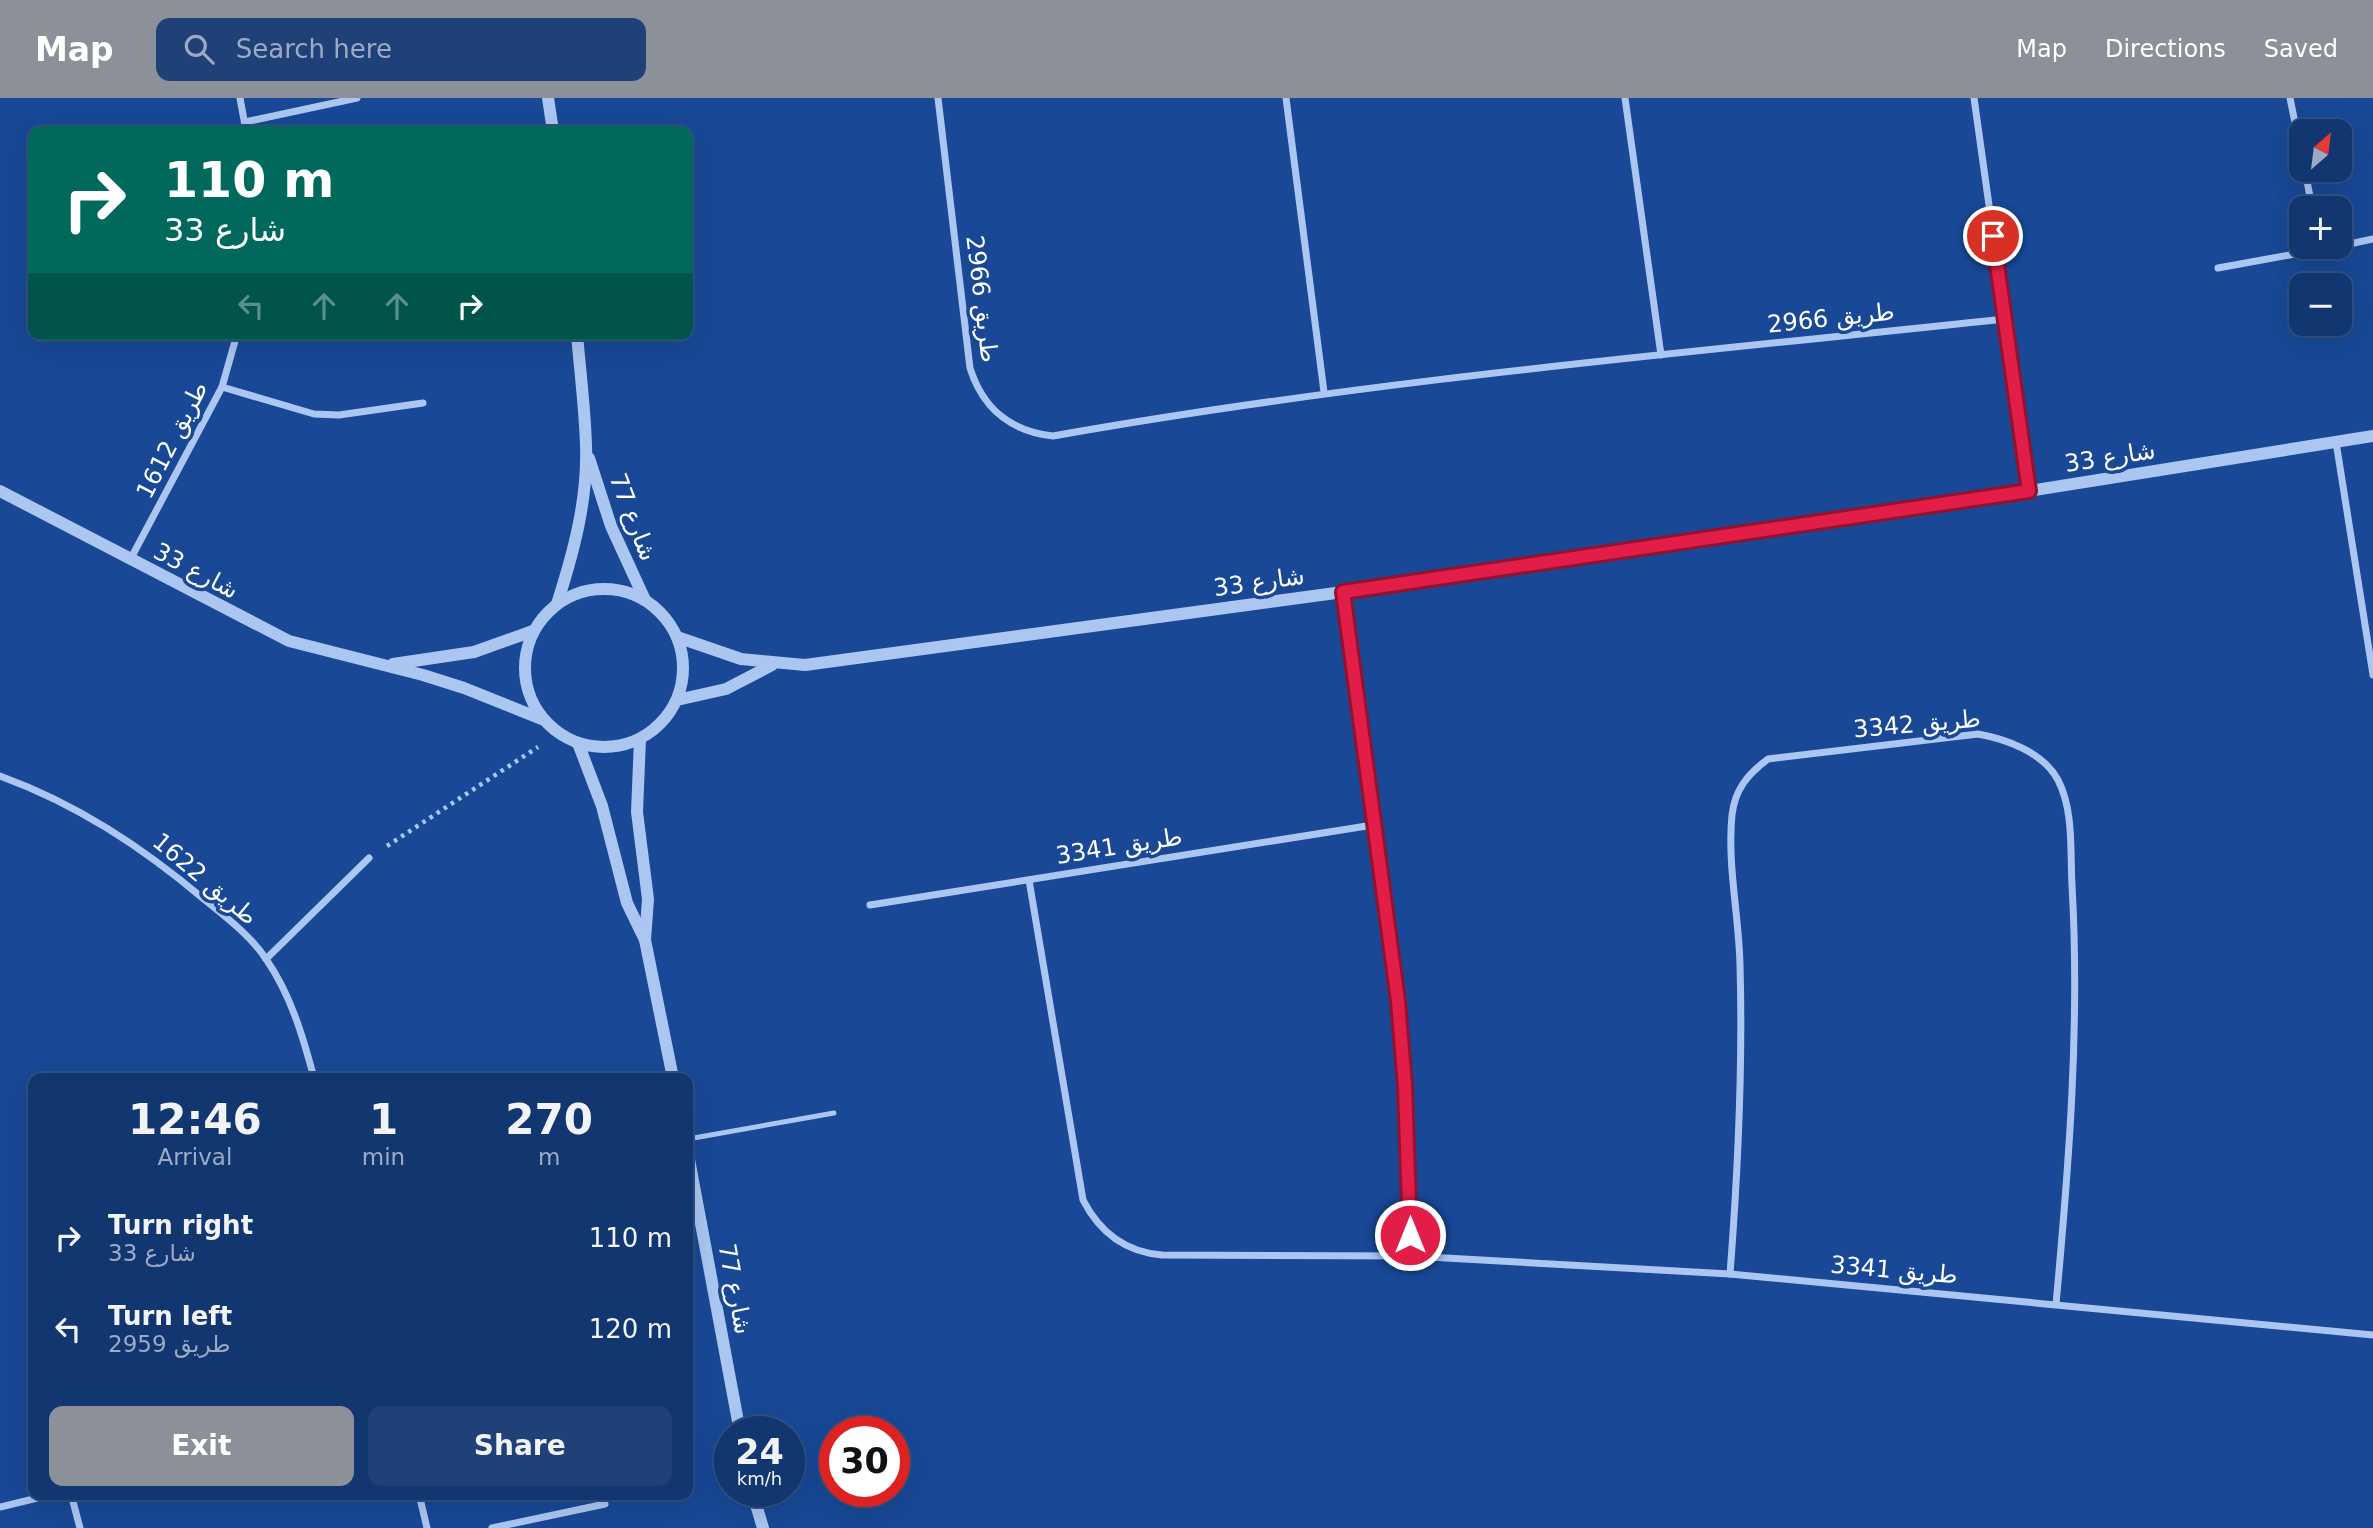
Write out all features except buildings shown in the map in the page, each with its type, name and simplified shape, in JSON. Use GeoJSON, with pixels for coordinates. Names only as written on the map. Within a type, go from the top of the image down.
{"type":"FeatureCollection","features":[{"type":"Feature","properties":{"kind":"street"},"geometry":{"type":"LineString","coordinates":[[240,98],[245,126]]}},
{"type":"Feature","properties":{"kind":"street"},"geometry":{"type":"LineString","coordinates":[[245,122],[357,98]]}},
{"type":"Feature","properties":{"kind":"street"},"geometry":{"type":"LineString","coordinates":[[548,98],[552,126]]}},
{"type":"Feature","properties":{"kind":"street","name":"طريق 2966"},"geometry":{"type":"LineString","coordinates":[[938,98],[970,368],[976,386],[999,417],[1034,434],[1053,436],[1324,392],[1493,371],[2005,318]]}},
{"type":"Feature","properties":{"kind":"street"},"geometry":{"type":"LineString","coordinates":[[1286,98],[1324,392]]}},
{"type":"Feature","properties":{"kind":"street"},"geometry":{"type":"LineString","coordinates":[[1625,98],[1661,355]]}},
{"type":"Feature","properties":{"kind":"street"},"geometry":{"type":"LineString","coordinates":[[1974,98],[2029,491]]}},
{"type":"Feature","properties":{"kind":"street"},"geometry":{"type":"LineString","coordinates":[[2290,98],[2294,119]]}},
{"type":"Feature","properties":{"kind":"street"},"geometry":{"type":"LineString","coordinates":[[2352,243],[2373,239]]}},
{"type":"Feature","properties":{"kind":"street"},"geometry":{"type":"LineString","coordinates":[[2218,268],[2289,254]]}},
{"type":"Feature","properties":{"kind":"street","name":"طريق 1612"},"geometry":{"type":"LineString","coordinates":[[130,560],[222,387],[235,340]]}},
{"type":"Feature","properties":{"kind":"street","name":"شارع 77"},"geometry":{"type":"LineString","coordinates":[[557,604],[578,527],[587,448],[578,340]]}},
{"type":"Feature","properties":{"kind":"street"},"geometry":{"type":"LineString","coordinates":[[222,387],[314,414],[339,415],[423,403]]}},
{"type":"Feature","properties":{"kind":"street","name":"شارع 33"},"geometry":{"type":"LineString","coordinates":[[677,637],[741,659],[772,665],[805,665],[1343,592],[2029,491],[2373,436]]}},
{"type":"Feature","properties":{"kind":"street"},"geometry":{"type":"LineString","coordinates":[[2336,443],[2373,675]]}},
{"type":"Feature","properties":{"kind":"street","name":"شارع 77"},"geometry":{"type":"LineString","coordinates":[[587,448],[611,526],[645,600]]}},
{"type":"Feature","properties":{"kind":"street","name":"شارع 33"},"geometry":{"type":"LineString","coordinates":[[0,491],[289,641],[464,688],[544,720]]}},
{"type":"Feature","properties":{"kind":"street"},"geometry":{"type":"LineString","coordinates":[[591,589],[609,589],[645,600],[664,616],[677,637],[683,658],[677,700],[666,719],[640,739],[620,746],[599,747],[578,743],[559,733],[544,720],[533,704],[525,677],[527,649],[533,631],[557,604],[591,589]]}},
{"type":"Feature","properties":{"kind":"street"},"geometry":{"type":"LineString","coordinates":[[1343,592],[1373,825],[1391,938],[1405,1086],[1410,1256]]}},
{"type":"Feature","properties":{"kind":"street","name":"شارع 33"},"geometry":{"type":"LineString","coordinates":[[382,665],[454,656],[533,631]]}},
{"type":"Feature","properties":{"kind":"street","name":"شارع 33"},"geometry":{"type":"LineString","coordinates":[[677,700],[726,689],[772,665]]}},
{"type":"Feature","properties":{"kind":"street","name":"طريق 3342"},"geometry":{"type":"LineString","coordinates":[[1730,1274],[1739,1162],[1742,1058],[1740,953],[1732,848],[1732,815],[1738,792],[1749,773],[1768,759],[1978,734],[2007,739],[2034,756],[2057,778],[2068,808],[2075,1032],[2072,1120],[2056,1304]]}},
{"type":"Feature","properties":{"kind":"street"},"geometry":{"type":"LineString","coordinates":[[640,739],[636,800],[648,899],[645,940]]}},
{"type":"Feature","properties":{"kind":"street"},"geometry":{"type":"LineString","coordinates":[[578,743],[602,806],[627,903],[645,940],[672,1073]]}},
{"type":"Feature","properties":{"kind":"street","name":"طريق 1622"},"geometry":{"type":"LineString","coordinates":[[0,776],[34,788],[104,824],[168,869],[233,923],[266,959],[299,1021],[313,1073]]}},
{"type":"Feature","properties":{"kind":"street","name":"طريق 3341"},"geometry":{"type":"LineString","coordinates":[[870,905],[1373,825]]}},
{"type":"Feature","properties":{"kind":"street"},"geometry":{"type":"LineString","coordinates":[[266,959],[369,858]]}},
{"type":"Feature","properties":{"kind":"street","name":"طريق 3341"},"geometry":{"type":"LineString","coordinates":[[1029,880],[1083,1200],[1092,1218],[1121,1244],[1134,1250],[1162,1255],[1410,1256],[1730,1274],[2373,1335]]}},
{"type":"Feature","properties":{"kind":"street","name":"شارع 77"},"geometry":{"type":"LineString","coordinates":[[693,1181],[737,1416]]}},
{"type":"Feature","properties":{"kind":"street"},"geometry":{"type":"LineString","coordinates":[[0,1507],[29,1500]]}},
{"type":"Feature","properties":{"kind":"street"},"geometry":{"type":"LineString","coordinates":[[73,1500],[80,1528]]}},
{"type":"Feature","properties":{"kind":"street"},"geometry":{"type":"LineString","coordinates":[[420,1500],[427,1528]]}},
{"type":"Feature","properties":{"kind":"street"},"geometry":{"type":"LineString","coordinates":[[492,1528],[605,1504]]}},
{"type":"Feature","properties":{"kind":"street"},"geometry":{"type":"LineString","coordinates":[[757,1507],[763,1528]]}},
{"type":"Feature","properties":{"kind":"lane"},"geometry":{"type":"LineString","coordinates":[[693,1138],[834,1113]]}},
{"type":"Feature","properties":{"kind":"path"},"geometry":{"type":"LineString","coordinates":[[369,858],[559,733]]}},
{"type":"Feature","properties":{"kind":"route"},"geometry":{"type":"LineString","coordinates":[[1410,1235],[1405,1086],[1398,1001],[1343,592],[2029,491],[1993,236]]}}]}
